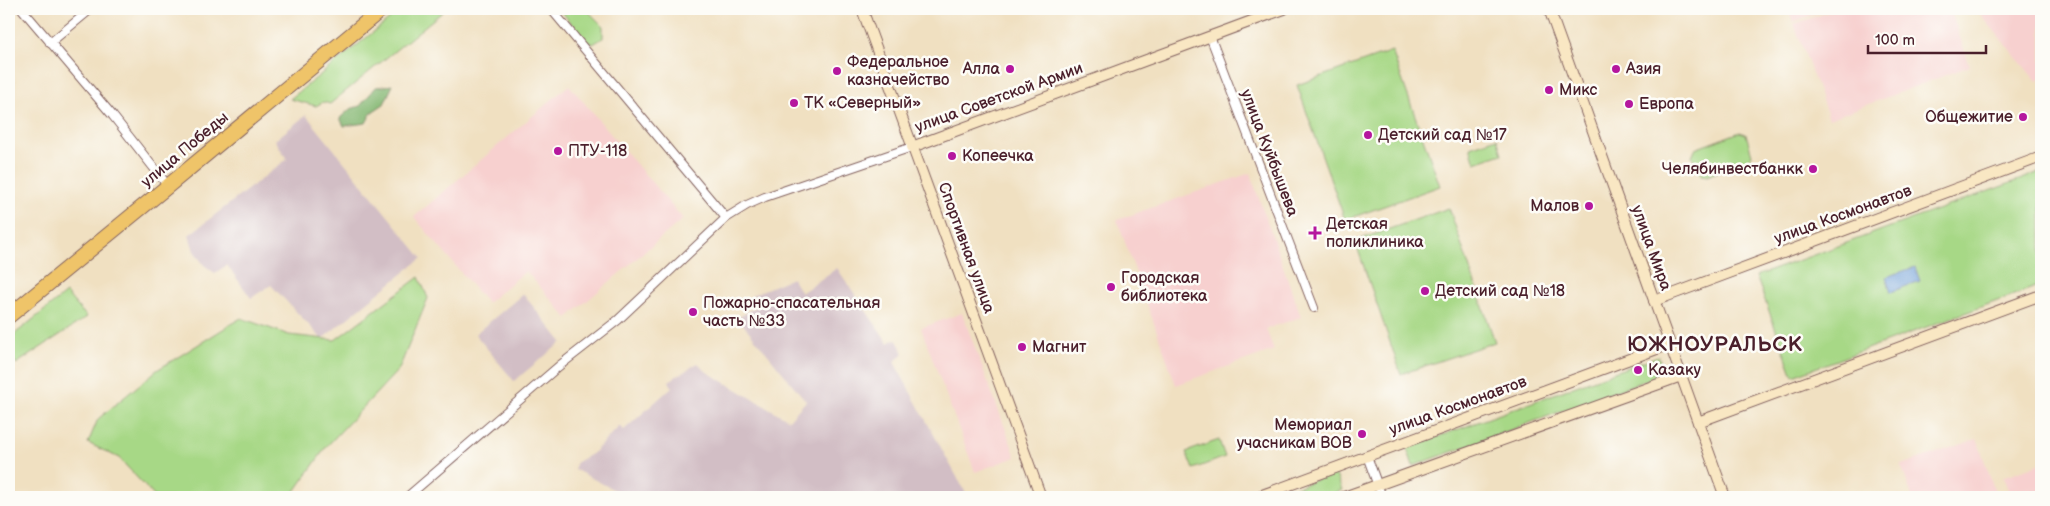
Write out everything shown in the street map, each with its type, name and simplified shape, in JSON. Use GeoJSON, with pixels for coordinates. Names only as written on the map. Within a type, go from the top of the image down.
{"type":"FeatureCollection","features":[{"type":"Feature","properties":{"kind":"highway","name":"улица Победы"},"geometry":{"type":"LineString","coordinates":[[9,316],[382,9]]}},
{"type":"Feature","properties":{"kind":"street"},"geometry":{"type":"LineString","coordinates":[[22,9],[113,116],[168,186]]}},
{"type":"Feature","properties":{"kind":"street"},"geometry":{"type":"LineString","coordinates":[[50,42],[91,9]]}},
{"type":"Feature","properties":{"kind":"street"},"geometry":{"type":"LineString","coordinates":[[551,9],[726,218]]}},
{"type":"Feature","properties":{"kind":"street","name":"Спортивная улица"},"geometry":{"type":"LineString","coordinates":[[862,9],[1041,497]]}},
{"type":"Feature","properties":{"kind":"street","name":"улица Советской Армии"},"geometry":{"type":"LineString","coordinates":[[407,497],[559,366],[618,320],[726,218],[747,205],[765,197],[912,147],[1284,9]]}},
{"type":"Feature","properties":{"kind":"street","name":"улица Мира"},"geometry":{"type":"LineString","coordinates":[[1549,9],[1725,497]]}},
{"type":"Feature","properties":{"kind":"street","name":"улица Куйбышева"},"geometry":{"type":"LineString","coordinates":[[1210,36],[1314,308]]}},
{"type":"Feature","properties":{"kind":"street","name":"улица Космонавтов"},"geometry":{"type":"LineString","coordinates":[[1654,301],[2041,157]]}},
{"type":"Feature","properties":{"kind":"street"},"geometry":{"type":"LineString","coordinates":[[1698,422],[2041,295]]}},
{"type":"Feature","properties":{"kind":"street","name":"улица Космонавтов"},"geometry":{"type":"LineString","coordinates":[[1257,497],[1670,344]]}},
{"type":"Feature","properties":{"kind":"street"},"geometry":{"type":"LineString","coordinates":[[1344,497],[1682,376]]}},
{"type":"Feature","properties":{"kind":"street"},"geometry":{"type":"LineString","coordinates":[[1367,456],[1382,497]]}},
{"type":"Feature","properties":{"kind":"shaded area"},"geometry":{"type":"Polygon","coordinates":[[[1788,9],[1828,9],[1793,22],[1788,9]]]}},
{"type":"Feature","properties":{"kind":"shaded area"},"geometry":{"type":"Polygon","coordinates":[[[1837,9],[1950,9],[1970,66],[1829,119],[1794,24],[1837,9]]]}},
{"type":"Feature","properties":{"kind":"shaded area"},"geometry":{"type":"Polygon","coordinates":[[[1976,9],[2041,9],[2041,79],[2037,82],[1976,9]]]}},
{"type":"Feature","properties":{"kind":"shaded area","name":"ПТУ-118"},"geometry":{"type":"Polygon","coordinates":[[[569,85],[683,219],[567,318],[526,271],[487,303],[414,217],[569,85]]]}},
{"type":"Feature","properties":{"kind":"shaded area"},"geometry":{"type":"Polygon","coordinates":[[[306,115],[422,258],[322,339],[271,285],[251,298],[227,265],[215,273],[204,265],[194,251],[189,235],[287,159],[275,140],[306,115]]]}},
{"type":"Feature","properties":{"kind":"shaded area"},"geometry":{"type":"Polygon","coordinates":[[[1250,173],[1301,317],[1266,329],[1274,350],[1176,385],[1117,220],[1250,173]]]}},
{"type":"Feature","properties":{"kind":"shaded area"},"geometry":{"type":"Polygon","coordinates":[[[837,268],[888,343],[896,339],[904,353],[894,362],[968,497],[628,497],[574,469],[577,462],[593,453],[620,426],[624,430],[672,387],[669,381],[698,363],[707,372],[789,420],[806,401],[738,318],[756,307],[752,295],[792,278],[801,293],[837,268]]]}},
{"type":"Feature","properties":{"kind":"shaded area"},"geometry":{"type":"Polygon","coordinates":[[[523,294],[562,342],[514,381],[475,334],[523,294]]]}},
{"type":"Feature","properties":{"kind":"shaded area"},"geometry":{"type":"Polygon","coordinates":[[[962,313],[1016,457],[975,472],[921,328],[962,313]]]}},
{"type":"Feature","properties":{"kind":"shaded area"},"geometry":{"type":"Polygon","coordinates":[[[1977,439],[1997,497],[1912,497],[1901,465],[1977,439]]]}},
{"type":"Feature","properties":{"kind":"shaded area"},"geometry":{"type":"Polygon","coordinates":[[[2041,463],[2041,497],[2011,497],[2003,477],[2041,463]]]}},
{"type":"Feature","properties":{"kind":"green space"},"geometry":{"type":"Polygon","coordinates":[[[402,9],[446,9],[330,104],[323,102],[316,106],[290,99],[402,9]]]}},
{"type":"Feature","properties":{"kind":"green space"},"geometry":{"type":"Polygon","coordinates":[[[561,9],[586,9],[603,26],[603,38],[593,44],[587,42],[561,9]]]}},
{"type":"Feature","properties":{"kind":"green space","name":"Детский сад №17"},"geometry":{"type":"Polygon","coordinates":[[[1392,51],[1440,186],[1345,220],[1297,85],[1392,51]]]}},
{"type":"Feature","properties":{"kind":"green space"},"geometry":{"type":"Polygon","coordinates":[[[393,85],[384,104],[372,112],[366,123],[344,126],[340,118],[350,109],[360,106],[376,87],[393,85]]]}},
{"type":"Feature","properties":{"kind":"green space"},"geometry":{"type":"Polygon","coordinates":[[[1740,132],[1746,134],[1752,155],[1749,160],[1707,176],[1701,175],[1692,156],[1695,149],[1740,132]]]}},
{"type":"Feature","properties":{"kind":"green space"},"geometry":{"type":"Polygon","coordinates":[[[1497,138],[1502,154],[1475,163],[1470,147],[1497,138]]]}},
{"type":"Feature","properties":{"kind":"green space"},"geometry":{"type":"Polygon","coordinates":[[[2041,172],[2041,285],[1793,376],[1756,276],[2041,172]]]}},
{"type":"Feature","properties":{"kind":"green space","name":"Детский сад №18"},"geometry":{"type":"Polygon","coordinates":[[[1449,208],[1495,342],[1401,374],[1355,241],[1449,208]]]}},
{"type":"Feature","properties":{"kind":"green space"},"geometry":{"type":"Polygon","coordinates":[[[419,277],[428,298],[399,369],[326,447],[291,497],[155,497],[119,458],[88,443],[98,419],[157,370],[241,318],[289,335],[335,340],[419,277]]]}},
{"type":"Feature","properties":{"kind":"green space"},"geometry":{"type":"Polygon","coordinates":[[[66,293],[87,317],[16,364],[9,349],[11,337],[66,293]]]}},
{"type":"Feature","properties":{"kind":"green space"},"geometry":{"type":"Polygon","coordinates":[[[1658,356],[1665,373],[1413,466],[1407,448],[1658,356]]]}},
{"type":"Feature","properties":{"kind":"green space"},"geometry":{"type":"Polygon","coordinates":[[[1219,440],[1225,457],[1193,469],[1186,452],[1219,440]]]}},
{"type":"Feature","properties":{"kind":"green space"},"geometry":{"type":"Polygon","coordinates":[[[1335,473],[1342,490],[1323,497],[1269,497],[1335,473]]]}},
{"type":"Feature","properties":{"kind":"water"},"geometry":{"type":"Polygon","coordinates":[[[1915,267],[1920,281],[1891,292],[1886,277],[1915,267]]]}},
{"type":"Feature","properties":{"kind":"place","name":"Алла"},"geometry":{"type":"Point","coordinates":[1010,69]}},
{"type":"Feature","properties":{"kind":"place","name":"Азия"},"geometry":{"type":"Point","coordinates":[1616,69]}},
{"type":"Feature","properties":{"kind":"place","name":"Федеральное казначейство"},"geometry":{"type":"Point","coordinates":[837,71]}},
{"type":"Feature","properties":{"kind":"place","name":"Микс"},"geometry":{"type":"Point","coordinates":[1549,90]}},
{"type":"Feature","properties":{"kind":"place","name":"ТК «Северный»"},"geometry":{"type":"Point","coordinates":[794,103]}},
{"type":"Feature","properties":{"kind":"place","name":"Европа"},"geometry":{"type":"Point","coordinates":[1629,104]}},
{"type":"Feature","properties":{"kind":"place","name":"Общежитие"},"geometry":{"type":"Point","coordinates":[2023,117]}},
{"type":"Feature","properties":{"kind":"place","name":"Детский сад №17"},"geometry":{"type":"Point","coordinates":[1368,135]}},
{"type":"Feature","properties":{"kind":"place","name":"ПТУ-118"},"geometry":{"type":"Point","coordinates":[558,151]}},
{"type":"Feature","properties":{"kind":"place","name":"Копеечка"},"geometry":{"type":"Point","coordinates":[952,156]}},
{"type":"Feature","properties":{"kind":"place","name":"Челябинвестбанкк"},"geometry":{"type":"Point","coordinates":[1813,169]}},
{"type":"Feature","properties":{"kind":"place","name":"Малов"},"geometry":{"type":"Point","coordinates":[1589,206]}},
{"type":"Feature","properties":{"kind":"place","name":"Детская поликлиника"},"geometry":{"type":"Point","coordinates":[1315,233]}},
{"type":"Feature","properties":{"kind":"place","name":"Городская библиотека"},"geometry":{"type":"Point","coordinates":[1111,287]}},
{"type":"Feature","properties":{"kind":"place","name":"Детский сад №18"},"geometry":{"type":"Point","coordinates":[1425,291]}},
{"type":"Feature","properties":{"kind":"place","name":"Пожарно-спасательная часть №33"},"geometry":{"type":"Point","coordinates":[693,312]}},
{"type":"Feature","properties":{"kind":"place","name":"Магнит"},"geometry":{"type":"Point","coordinates":[1022,347]}},
{"type":"Feature","properties":{"kind":"place","name":"Казаку"},"geometry":{"type":"Point","coordinates":[1638,370]}},
{"type":"Feature","properties":{"kind":"place","name":"Мемориал учасникам ВОВ"},"geometry":{"type":"Point","coordinates":[1362,434]}},
{"type":"Feature","properties":{"kind":"district","name":"ЮЖНОУРАЛЬСК"},"geometry":{"type":"Point","coordinates":[1715,344]}}]}
